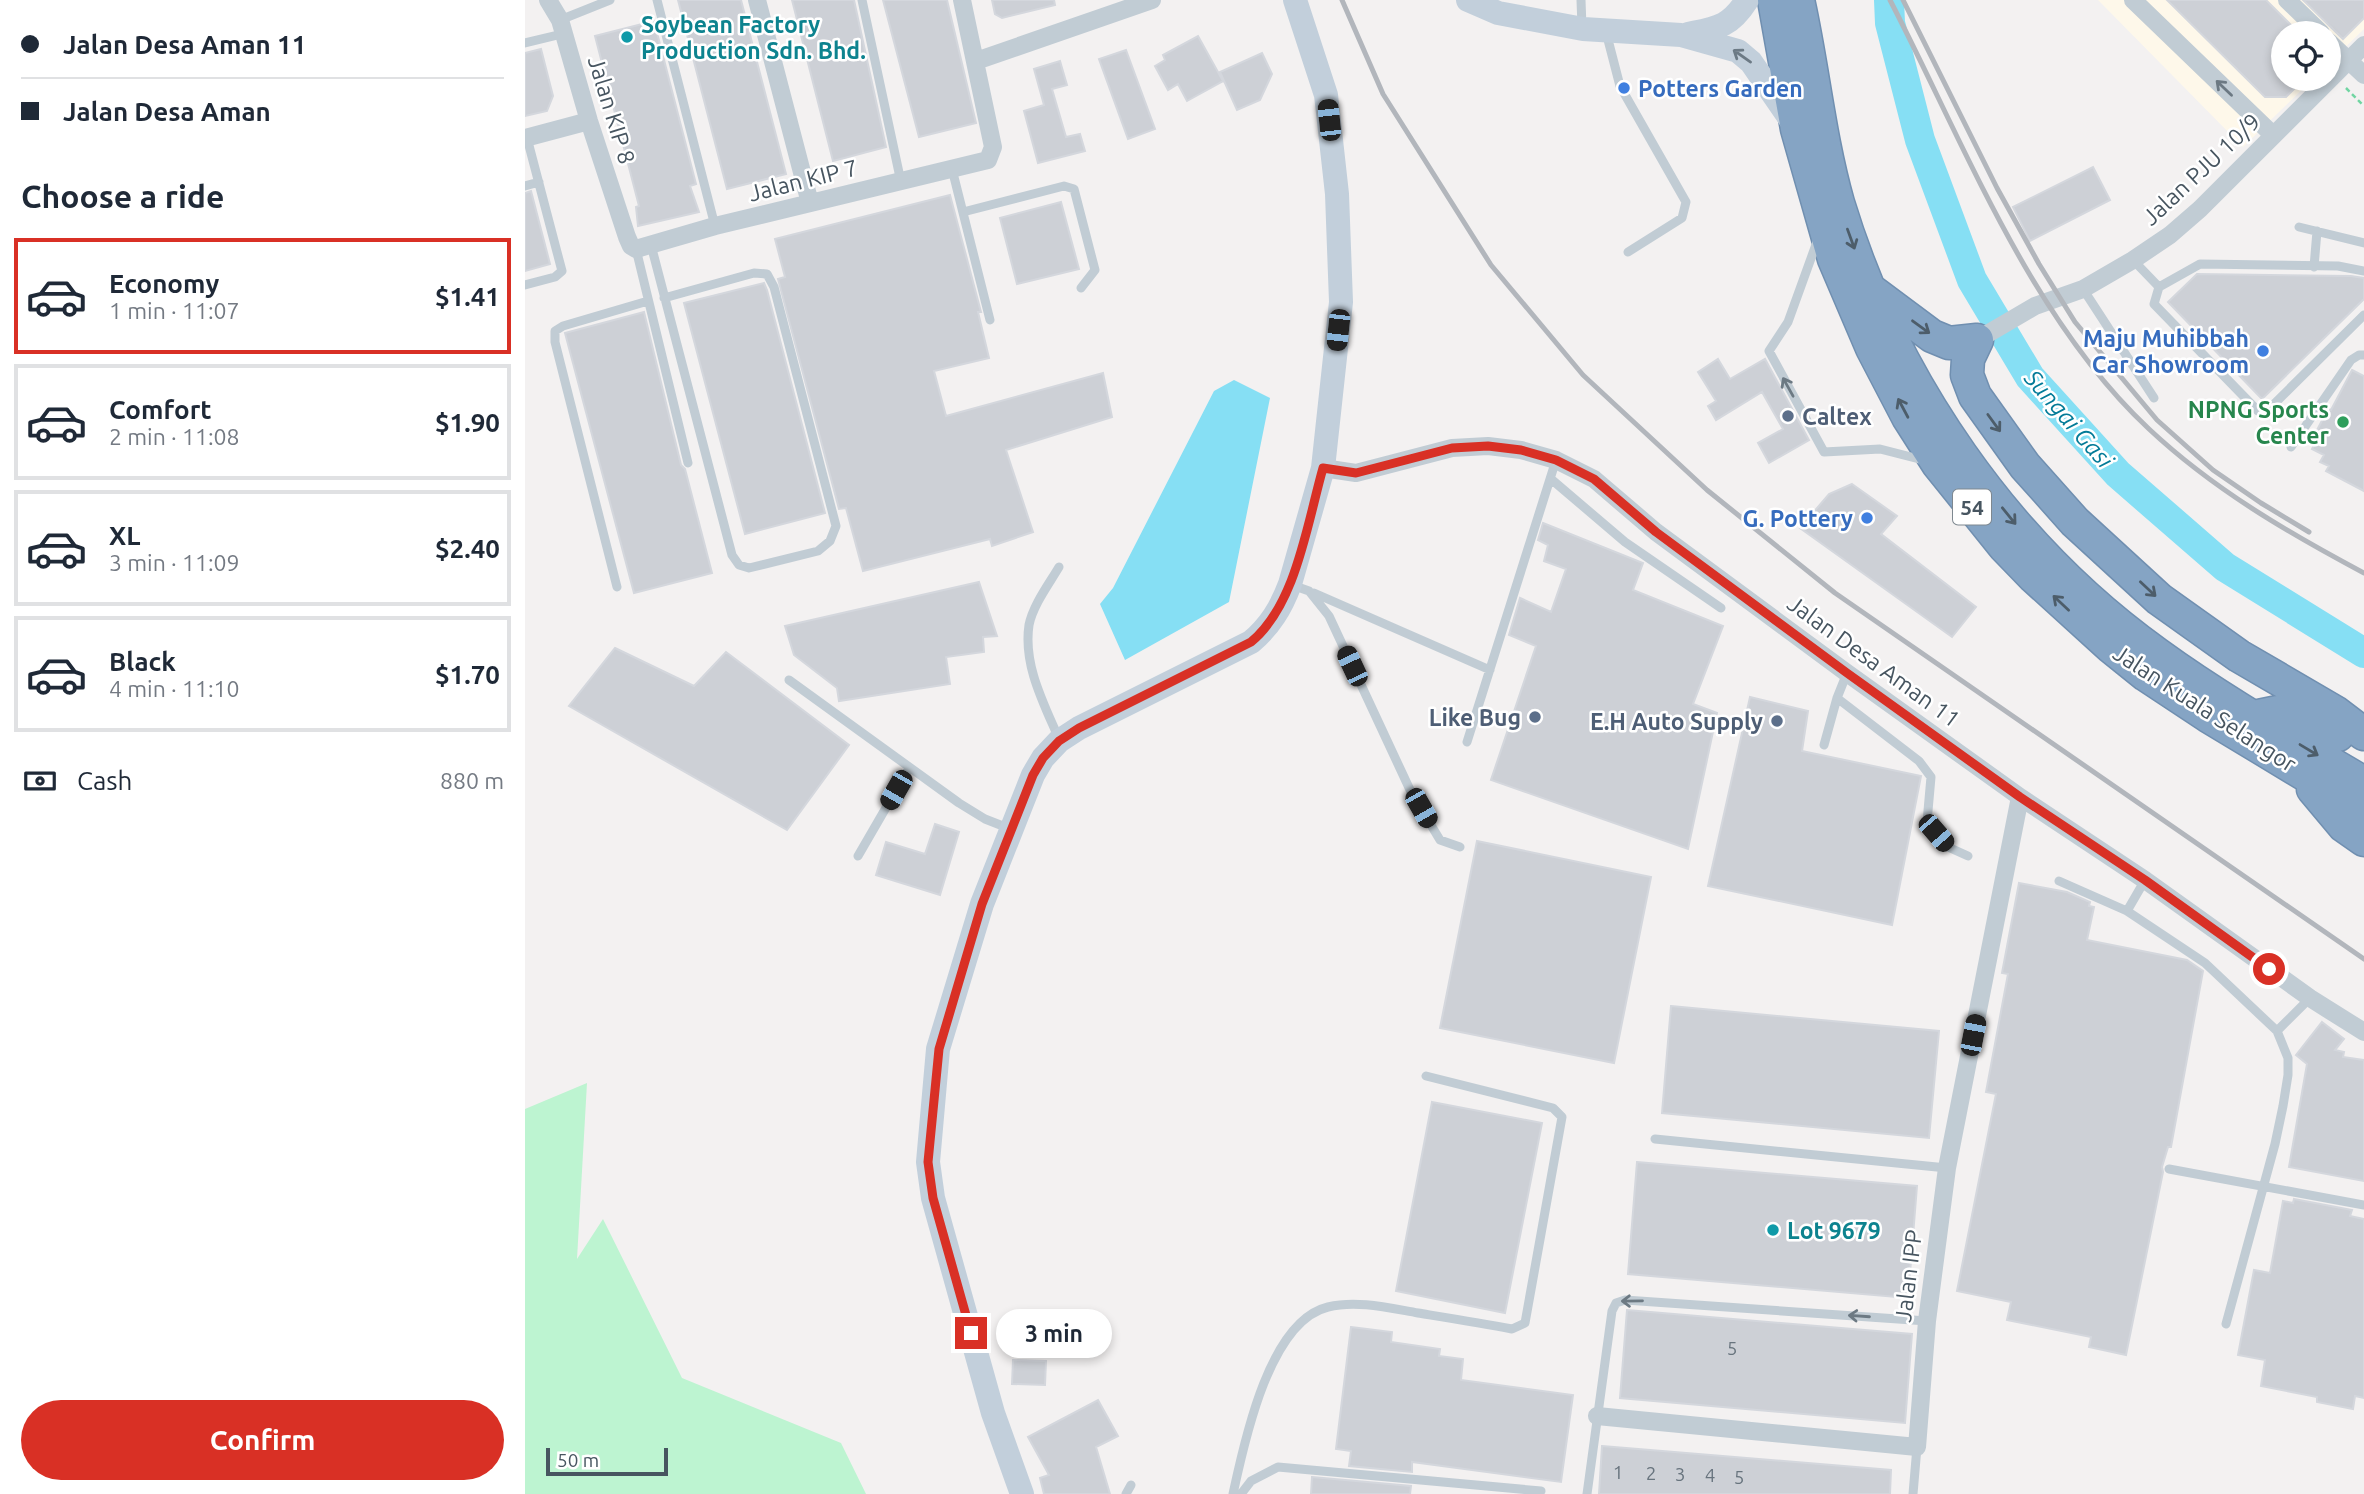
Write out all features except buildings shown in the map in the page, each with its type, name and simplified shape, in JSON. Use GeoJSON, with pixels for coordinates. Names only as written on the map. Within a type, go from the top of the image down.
{"type":"FeatureCollection","features":[{"type":"Feature","properties":{"kind":"highway","name":"Jalan Kuala Selangor"},"geometry":{"type":"LineString","coordinates":[[1774,0],[1797,129],[1834,260],[1872,348],[1908,417],[1938,464],[2004,546],[2110,646],[2146,675],[2364,810]]}},
{"type":"Feature","properties":{"kind":"highway","name":"Jalan Kuala Selangor"},"geometry":{"type":"LineString","coordinates":[[1798,0],[1837,201],[1896,347],[1948,434],[1987,489],[2033,545],[2091,602],[2156,654],[2364,783]]}},
{"type":"Feature","properties":{"kind":"highway"},"geometry":{"type":"LineString","coordinates":[[1872,291],[1932,336],[1949,343],[1983,337]]}},
{"type":"Feature","properties":{"kind":"highway"},"geometry":{"type":"LineString","coordinates":[[1983,337],[1968,359],[1967,375],[1975,396],[2025,466],[2075,522],[2159,599],[2239,656],[2335,712],[2364,734]]}},
{"type":"Feature","properties":{"kind":"highway"},"geometry":{"type":"LineString","coordinates":[[2254,717],[2283,711],[2310,720],[2364,749]]}},
{"type":"Feature","properties":{"kind":"highway"},"geometry":{"type":"LineString","coordinates":[[2296,769],[2344,825],[2364,840]]}},
{"type":"Feature","properties":{"kind":"street","name":"Jalan KIP 8"},"geometry":{"type":"LineString","coordinates":[[548,0],[561,27],[589,121],[638,244]]}},
{"type":"Feature","properties":{"kind":"street"},"geometry":{"type":"LineString","coordinates":[[757,0],[810,204]]}},
{"type":"Feature","properties":{"kind":"street"},"geometry":{"type":"LineString","coordinates":[[962,0],[976,61],[1152,0]]}},
{"type":"Feature","properties":{"kind":"street"},"geometry":{"type":"LineString","coordinates":[[1022,1494],[993,1413],[933,1198],[928,1162],[939,1049],[982,904],[1010,829],[1043,758],[1059,741],[1079,728],[1251,642],[1262,633],[1300,587],[1323,468],[1341,302],[1337,194],[1326,95],[1295,0]]}},
{"type":"Feature","properties":{"kind":"street"},"geometry":{"type":"LineString","coordinates":[[1468,0],[1498,13],[1594,30],[1681,35],[1738,51],[1751,62],[1797,129]]}},
{"type":"Feature","properties":{"kind":"street"},"geometry":{"type":"LineString","coordinates":[[1681,35],[1721,27],[1734,18],[1747,0]]}},
{"type":"Feature","properties":{"kind":"street"},"geometry":{"type":"LineString","coordinates":[[2134,0],[2273,135]]}},
{"type":"Feature","properties":{"kind":"street"},"geometry":{"type":"LineString","coordinates":[[2287,0],[2309,21]]}},
{"type":"Feature","properties":{"kind":"street","name":"Jalan PJU 10/9"},"geometry":{"type":"LineString","coordinates":[[2341,67],[2364,45]]}},
{"type":"Feature","properties":{"kind":"street"},"geometry":{"type":"LineString","coordinates":[[2341,53],[2364,75]]}},
{"type":"Feature","properties":{"kind":"street","name":"Jalan KIP 7"},"geometry":{"type":"LineString","coordinates":[[638,244],[984,162],[993,152],[976,61]]}},
{"type":"Feature","properties":{"kind":"street","name":"Jalan PJU 10/9"},"geometry":{"type":"LineString","coordinates":[[1983,337],[2035,306],[2083,289],[2133,260],[2169,234],[2200,209],[2317,91]]}},
{"type":"Feature","properties":{"kind":"street"},"geometry":{"type":"LineString","coordinates":[[526,138],[589,121]]}},
{"type":"Feature","properties":{"kind":"street","name":"Jalan Desa Aman 11"},"geometry":{"type":"LineString","coordinates":[[1323,468],[1356,473],[1452,448],[1488,446],[1521,450],[1556,460],[1594,479],[1656,532],[1847,673],[2020,797],[2145,880],[2310,998],[2364,1032]]}},
{"type":"Feature","properties":{"kind":"street","name":"Jalan IPP"},"geometry":{"type":"LineString","coordinates":[[1917,1447],[1927,1321],[1947,1168],[2020,797]]}},
{"type":"Feature","properties":{"kind":"street"},"geometry":{"type":"LineString","coordinates":[[1597,1416],[1917,1447]]}},
{"type":"Feature","properties":{"kind":"lane"},"geometry":{"type":"LineString","coordinates":[[525,43],[610,0]]}},
{"type":"Feature","properties":{"kind":"lane"},"geometry":{"type":"LineString","coordinates":[[657,0],[715,226]]}},
{"type":"Feature","properties":{"kind":"lane"},"geometry":{"type":"LineString","coordinates":[[862,0],[901,182]]}},
{"type":"Feature","properties":{"kind":"lane"},"geometry":{"type":"LineString","coordinates":[[1581,0],[1620,86],[1686,202],[1682,218],[1628,252]]}},
{"type":"Feature","properties":{"kind":"lane"},"geometry":{"type":"LineString","coordinates":[[525,285],[555,278],[562,271],[526,138]]}},
{"type":"Feature","properties":{"kind":"lane"},"geometry":{"type":"LineString","coordinates":[[952,169],[990,320]]}},
{"type":"Feature","properties":{"kind":"lane"},"geometry":{"type":"LineString","coordinates":[[525,186],[539,182]]}},
{"type":"Feature","properties":{"kind":"lane"},"geometry":{"type":"LineString","coordinates":[[963,212],[1064,186],[1074,189],[1095,270],[1081,288]]}},
{"type":"Feature","properties":{"kind":"lane"},"geometry":{"type":"LineString","coordinates":[[1823,225],[1788,322],[1769,351],[1824,452],[1880,449],[1938,464]]}},
{"type":"Feature","properties":{"kind":"lane"},"geometry":{"type":"LineString","coordinates":[[2299,227],[2364,243]]}},
{"type":"Feature","properties":{"kind":"lane"},"geometry":{"type":"LineString","coordinates":[[2314,267],[2317,231]]}},
{"type":"Feature","properties":{"kind":"lane"},"geometry":{"type":"LineString","coordinates":[[638,244],[664,298],[732,555],[739,565],[749,568],[818,551],[830,541],[836,526],[774,287],[767,274],[754,273],[664,298]]}},
{"type":"Feature","properties":{"kind":"lane"},"geometry":{"type":"LineString","coordinates":[[638,244],[648,301],[688,463]]}},
{"type":"Feature","properties":{"kind":"lane"},"geometry":{"type":"LineString","coordinates":[[2133,260],[2159,287]]}},
{"type":"Feature","properties":{"kind":"lane"},"geometry":{"type":"LineString","coordinates":[[2364,271],[2338,266],[2200,264],[2159,287],[2154,304],[2258,411],[2268,410],[2364,315]]}},
{"type":"Feature","properties":{"kind":"lane"},"geometry":{"type":"LineString","coordinates":[[2083,289],[2154,398]]}},
{"type":"Feature","properties":{"kind":"lane"},"geometry":{"type":"LineString","coordinates":[[617,587],[558,355],[555,331],[563,326],[648,301]]}},
{"type":"Feature","properties":{"kind":"lane"},"geometry":{"type":"LineString","coordinates":[[2291,447],[2351,360],[2364,355]]}},
{"type":"Feature","properties":{"kind":"lane"},"geometry":{"type":"LineString","coordinates":[[1467,742],[1556,460]]}},
{"type":"Feature","properties":{"kind":"lane"},"geometry":{"type":"LineString","coordinates":[[1551,479],[1625,542],[1721,608]]}},
{"type":"Feature","properties":{"kind":"lane"},"geometry":{"type":"LineString","coordinates":[[1059,567],[1029,623],[1028,649],[1033,674],[1059,741]]}},
{"type":"Feature","properties":{"kind":"lane"},"geometry":{"type":"LineString","coordinates":[[1300,587],[1490,670]]}},
{"type":"Feature","properties":{"kind":"lane"},"geometry":{"type":"LineString","coordinates":[[1300,587],[1329,616],[1411,792],[1440,840],[1460,847]]}},
{"type":"Feature","properties":{"kind":"lane"},"geometry":{"type":"LineString","coordinates":[[1824,746],[1847,673]]}},
{"type":"Feature","properties":{"kind":"lane"},"geometry":{"type":"LineString","coordinates":[[789,680],[909,768],[985,819],[1010,829]]}},
{"type":"Feature","properties":{"kind":"lane"},"geometry":{"type":"LineString","coordinates":[[1837,698],[1919,761],[1931,777],[1927,822],[1948,847],[1968,856]]}},
{"type":"Feature","properties":{"kind":"lane"},"geometry":{"type":"LineString","coordinates":[[858,856],[909,768]]}},
{"type":"Feature","properties":{"kind":"lane"},"geometry":{"type":"LineString","coordinates":[[2127,911],[2145,880]]}},
{"type":"Feature","properties":{"kind":"lane"},"geometry":{"type":"LineString","coordinates":[[2059,881],[2127,911],[2205,963],[2277,1031],[2288,1058],[2288,1075],[2275,1144],[2225,1324]]}},
{"type":"Feature","properties":{"kind":"lane"},"geometry":{"type":"LineString","coordinates":[[2277,1031],[2310,998]]}},
{"type":"Feature","properties":{"kind":"lane"},"geometry":{"type":"LineString","coordinates":[[1233,1494],[1258,1396],[1290,1331],[1309,1314],[1328,1307],[1367,1305],[1512,1329],[1525,1323],[1562,1117],[1553,1108],[1426,1076]]}},
{"type":"Feature","properties":{"kind":"lane"},"geometry":{"type":"LineString","coordinates":[[1655,1139],[1947,1168]]}},
{"type":"Feature","properties":{"kind":"lane"},"geometry":{"type":"LineString","coordinates":[[2169,1170],[2364,1205]]}},
{"type":"Feature","properties":{"kind":"lane"},"geometry":{"type":"LineString","coordinates":[[1587,1494],[1612,1311],[1616,1303],[1625,1300],[1927,1321]]}},
{"type":"Feature","properties":{"kind":"lane"},"geometry":{"type":"LineString","coordinates":[[1913,1494],[1917,1447]]}},
{"type":"Feature","properties":{"kind":"lane"},"geometry":{"type":"LineString","coordinates":[[1241,1494],[1251,1481],[1277,1467],[1541,1491]]}},
{"type":"Feature","properties":{"kind":"path"},"geometry":{"type":"LineString","coordinates":[[2341,83],[2364,106]]}},
{"type":"Feature","properties":{"kind":"shaded area"},"geometry":{"type":"Polygon","coordinates":[[[2098,0],[2364,0],[2364,29],[2341,51],[2341,21],[2271,21],[2271,91],[2301,91],[2243,147],[2098,0]]]}},
{"type":"Feature","properties":{"kind":"green space"},"geometry":{"type":"Polygon","coordinates":[[[587,1083],[577,1259],[603,1219],[682,1378],[841,1443],[866,1494],[525,1494],[525,1109],[587,1083]]]}},
{"type":"Feature","properties":{"kind":"water"},"geometry":{"type":"Polygon","coordinates":[[[1234,380],[1270,398],[1229,602],[1125,660],[1100,604],[1113,588],[1214,391],[1234,380]]]}},
{"type":"Feature","properties":{"kind":"waterway","name":"Sungai Gasi"},"geometry":{"type":"LineString","coordinates":[[1889,0],[1890,23],[1920,140],[1972,280],[2030,377],[2118,474],[2225,567],[2364,653]]}},
{"type":"Feature","properties":{"kind":"railway"},"geometry":{"type":"LineString","coordinates":[[1342,0],[1383,94],[1491,265],[1583,375],[1707,490],[1835,593],[2364,959]]}},
{"type":"Feature","properties":{"kind":"railway"},"geometry":{"type":"LineString","coordinates":[[1890,0],[1973,169],[2034,282],[2107,385],[2149,429],[2199,471],[2279,525],[2364,573]]}},
{"type":"Feature","properties":{"kind":"railway"},"geometry":{"type":"LineString","coordinates":[[1903,0],[1997,188],[2075,322],[2157,420],[2213,470],[2309,532]]}},
{"type":"Feature","properties":{"kind":"place","name":"Soybean Factory Production Sdn. Bhd."},"geometry":{"type":"Point","coordinates":[627,37]}},
{"type":"Feature","properties":{"kind":"place","name":"Potters Garden"},"geometry":{"type":"Point","coordinates":[1624,88]}},
{"type":"Feature","properties":{"kind":"place","name":"Maju Muhibbah Car Showroom"},"geometry":{"type":"Point","coordinates":[2263,351]}},
{"type":"Feature","properties":{"kind":"place","name":"Caltex"},"geometry":{"type":"Point","coordinates":[1788,416]}},
{"type":"Feature","properties":{"kind":"place","name":"NPNG Sports Center"},"geometry":{"type":"Point","coordinates":[2343,422]}},
{"type":"Feature","properties":{"kind":"place","name":"G. Pottery"},"geometry":{"type":"Point","coordinates":[1867,518]}},
{"type":"Feature","properties":{"kind":"place","name":"Like Bug"},"geometry":{"type":"Point","coordinates":[1535,717]}},
{"type":"Feature","properties":{"kind":"place","name":"E.H Auto Supply"},"geometry":{"type":"Point","coordinates":[1777,721]}},
{"type":"Feature","properties":{"kind":"place","name":"Lot 9679"},"geometry":{"type":"Point","coordinates":[1773,1230]}},
{"type":"Feature","properties":{"kind":"route"},"geometry":{"type":"LineString","coordinates":[[971,1333],[933,1198],[928,1162],[931,1121],[939,1049],[982,904],[1010,829],[1033,775],[1043,758],[1059,741],[1079,728],[1251,642],[1270,624],[1290,584],[1323,468],[1356,473],[1452,448],[1488,446],[1521,450],[1556,460],[1594,479],[1656,532],[1847,673],[2020,797],[2145,880],[2269,969]]}}]}
